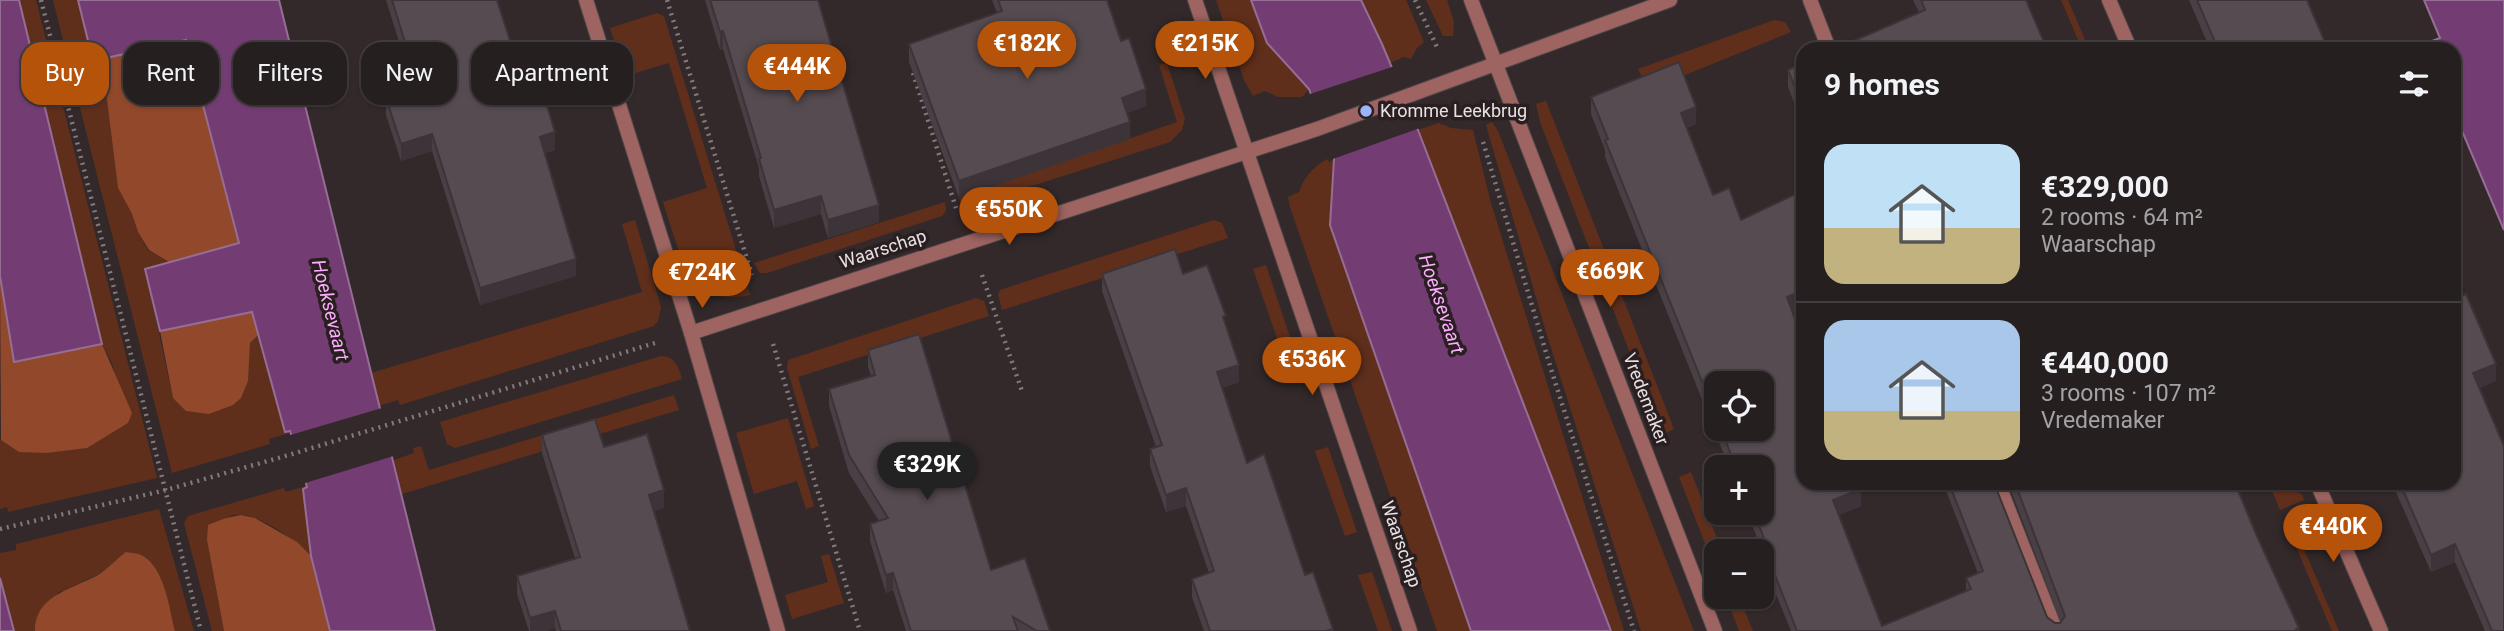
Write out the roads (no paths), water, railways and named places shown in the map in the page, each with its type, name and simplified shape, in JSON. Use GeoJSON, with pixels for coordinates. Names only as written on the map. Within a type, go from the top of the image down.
{"type":"FeatureCollection","features":[{"type":"Feature","properties":{"kind":"street"},"geometry":{"type":"LineString","coordinates":[[586,0],[691,332],[778,631]]}},
{"type":"Feature","properties":{"kind":"street","name":"Waarschap"},"geometry":{"type":"LineString","coordinates":[[1195,0],[1410,631]]}},
{"type":"Feature","properties":{"kind":"street","name":"Vredemaker"},"geometry":{"type":"LineString","coordinates":[[1471,0],[1715,631]]}},
{"type":"Feature","properties":{"kind":"street"},"geometry":{"type":"LineString","coordinates":[[1496,63],[1670,0]]}},
{"type":"Feature","properties":{"kind":"street"},"geometry":{"type":"LineString","coordinates":[[1810,0],[1826,42]]}},
{"type":"Feature","properties":{"kind":"street"},"geometry":{"type":"LineString","coordinates":[[2109,0],[2127,42]]}},
{"type":"Feature","properties":{"kind":"street","name":"Waarschap"},"geometry":{"type":"LineString","coordinates":[[691,332],[1317,129],[1496,63]]}},
{"type":"Feature","properties":{"kind":"street"},"geometry":{"type":"LineString","coordinates":[[2001,490],[2056,631]]}},
{"type":"Feature","properties":{"kind":"street"},"geometry":{"type":"LineString","coordinates":[[2320,490],[2381,631]]}},
{"type":"Feature","properties":{"kind":"water"},"geometry":{"type":"Polygon","coordinates":[[[0,0],[19,0],[29,42],[21,42],[21,105],[44,105],[102,344],[14,362],[0,276],[0,0]]]}},
{"type":"Feature","properties":{"kind":"water","name":"Hoeksevaart"},"geometry":{"type":"Polygon","coordinates":[[[78,0],[279,0],[289,42],[233,42],[233,105],[305,105],[435,631],[330,631],[311,556],[303,489],[307,487],[290,431],[285,432],[252,312],[160,331],[145,269],[239,243],[203,105],[219,105],[219,42],[123,42],[123,54],[109,57],[109,42],[88,42],[78,0]]]}},
{"type":"Feature","properties":{"kind":"water","name":"Hoeksevaart"},"geometry":{"type":"Polygon","coordinates":[[[1251,0],[1361,0],[1418,130],[1611,631],[1471,631],[1330,225],[1334,159],[1309,89],[1267,43],[1251,0]]]}},
{"type":"Feature","properties":{"kind":"water"},"geometry":{"type":"Polygon","coordinates":[[[2424,0],[2504,0],[2504,230],[2461,129],[2461,42],[2429,42],[2440,38],[2424,0]]]}},
{"type":"Feature","properties":{"kind":"water"},"geometry":{"type":"Polygon","coordinates":[[[0,578],[14,631],[0,631],[0,578]]]}},
{"type":"Feature","properties":{"kind":"place","name":"Kromme Leekbrug"},"geometry":{"type":"Point","coordinates":[1366,111]}}]}
